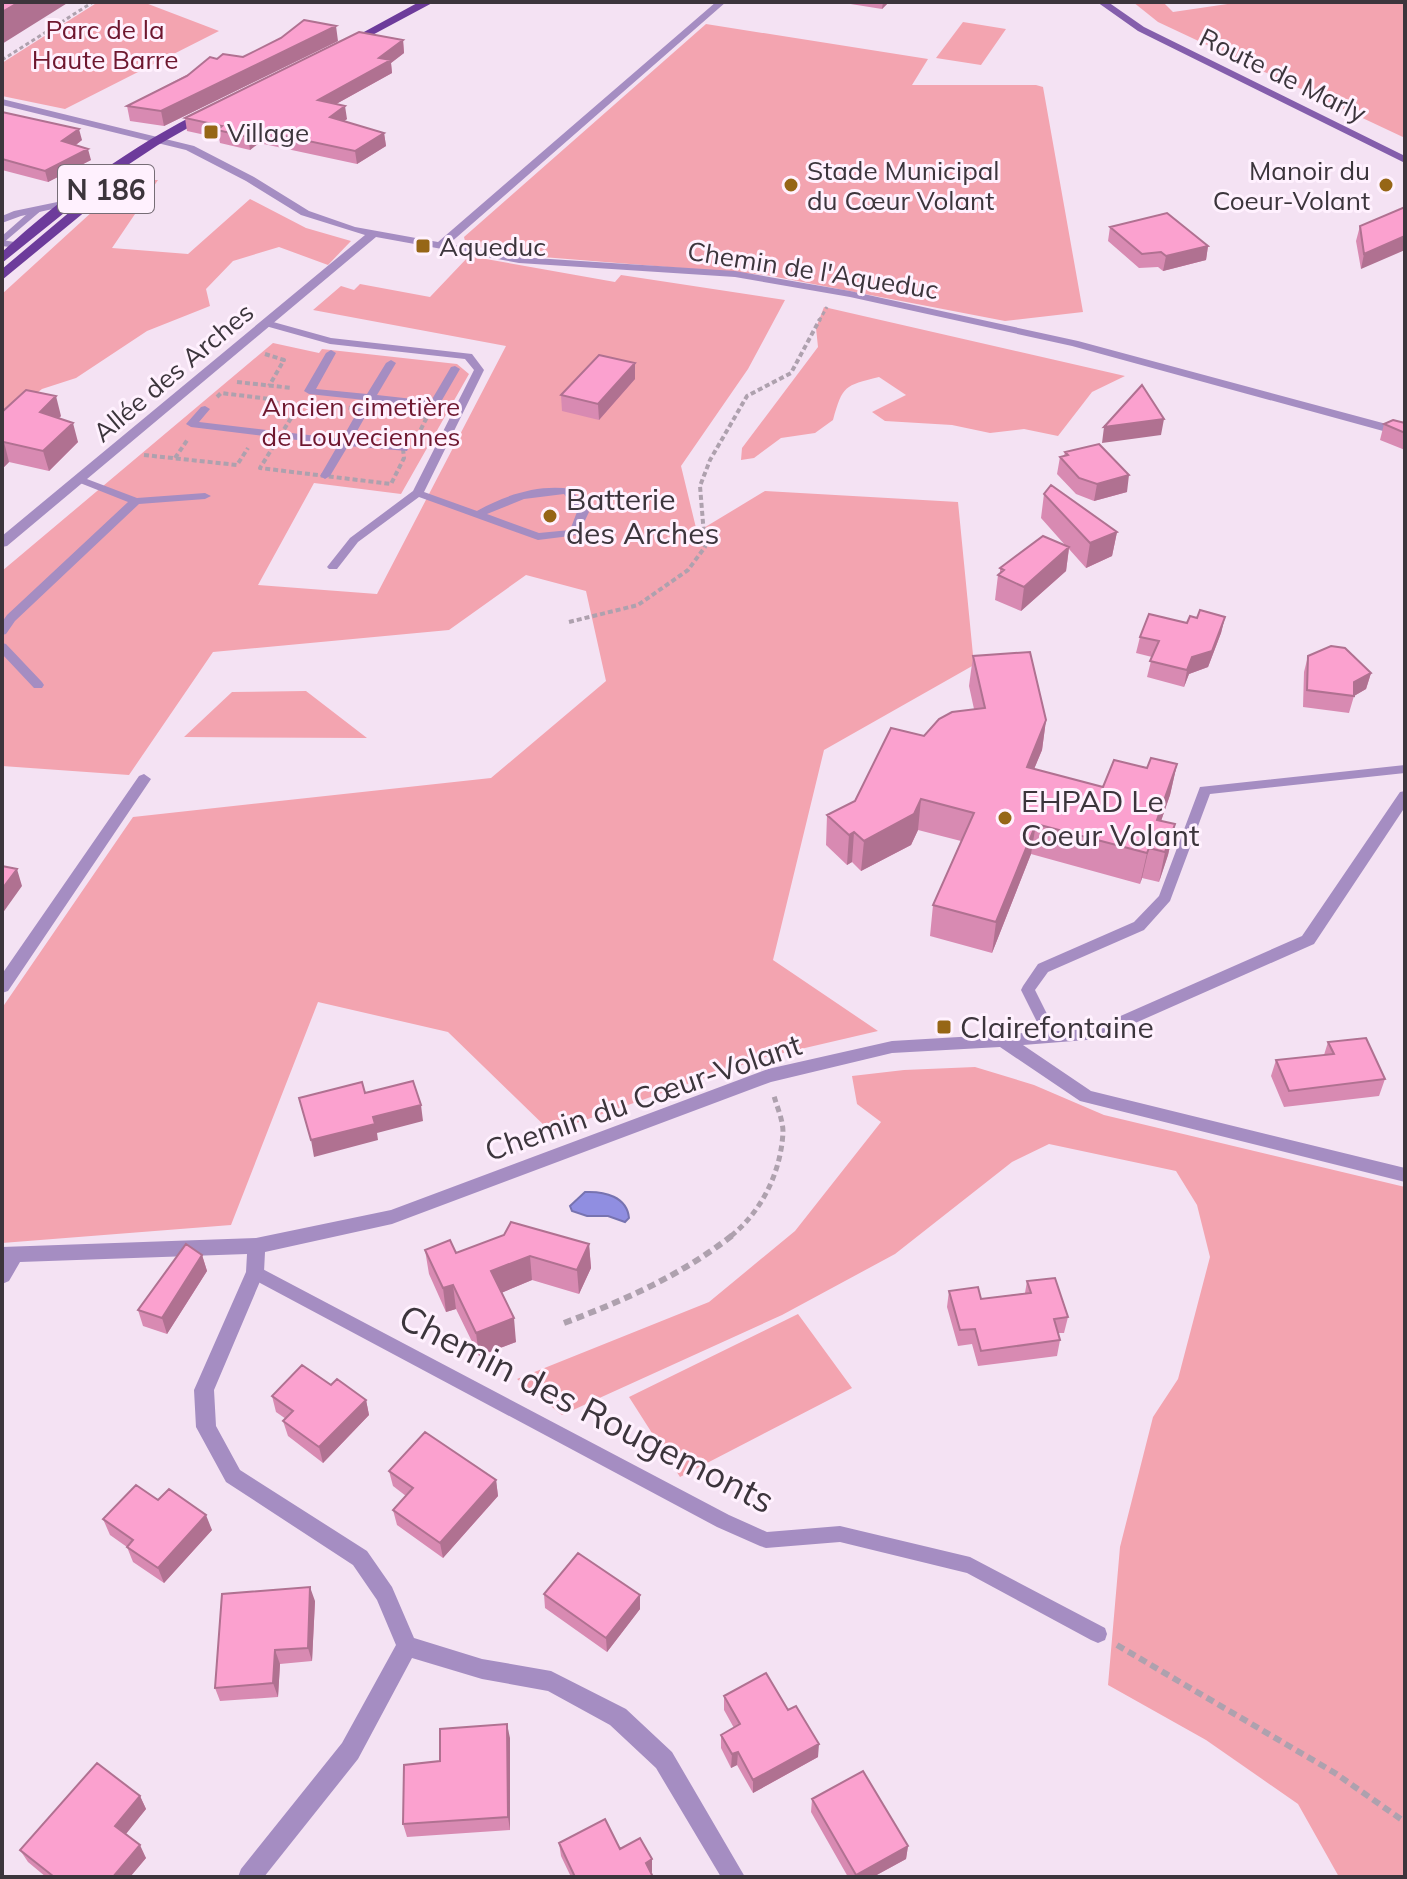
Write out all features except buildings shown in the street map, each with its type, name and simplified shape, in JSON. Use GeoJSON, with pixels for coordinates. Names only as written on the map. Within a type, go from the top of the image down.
{"type":"FeatureCollection","features":[{"type":"Feature","properties":{"kind":"main road"},"geometry":{"type":"LineString","coordinates":[[333,52],[428,2]]}},
{"type":"Feature","properties":{"kind":"main road","name":"Route de Marly"},"geometry":{"type":"LineString","coordinates":[[1102,2],[1141,29],[1405,160]]}},
{"type":"Feature","properties":{"kind":"main road","name":"N 186"},"geometry":{"type":"LineString","coordinates":[[2,259],[67,203],[157,137],[225,110],[128,170],[2,276]]}},
{"type":"Feature","properties":{"kind":"main road"},"geometry":{"type":"LineString","coordinates":[[17,245],[43,244]]}},
{"type":"Feature","properties":{"kind":"street"},"geometry":{"type":"LineString","coordinates":[[441,245],[721,2]]}},
{"type":"Feature","properties":{"kind":"street","name":"Chemin de l'Aqueduc"},"geometry":{"type":"LineString","coordinates":[[2,102],[174,142],[208,155],[305,213],[373,234],[519,260],[735,274],[835,292],[1074,343],[1405,433]]}},
{"type":"Feature","properties":{"kind":"street"},"geometry":{"type":"LineString","coordinates":[[2,220],[67,203]]}},
{"type":"Feature","properties":{"kind":"street","name":"Allée des Arches"},"geometry":{"type":"LineString","coordinates":[[2,543],[373,234]]}},
{"type":"Feature","properties":{"kind":"street"},"geometry":{"type":"LineString","coordinates":[[2,242],[17,245]]}},
{"type":"Feature","properties":{"kind":"street"},"geometry":{"type":"LineString","coordinates":[[2,987],[144,779]]}},
{"type":"Feature","properties":{"kind":"street","name":"Chemin du Cœur-Volant"},"geometry":{"type":"LineString","coordinates":[[8,1255],[256,1246],[392,1217],[768,1076],[892,1047],[1093,1035],[1308,940],[1405,796]]}},
{"type":"Feature","properties":{"kind":"street"},"geometry":{"type":"LineString","coordinates":[[1004,1041],[1086,1096],[1405,1175]]}},
{"type":"Feature","properties":{"kind":"street"},"geometry":{"type":"LineString","coordinates":[[256,1246],[255,1272],[204,1390],[206,1427],[233,1476],[360,1558],[385,1594],[407,1646]]}},
{"type":"Feature","properties":{"kind":"street"},"geometry":{"type":"LineString","coordinates":[[2,1276],[8,1255]]}},
{"type":"Feature","properties":{"kind":"street"},"geometry":{"type":"LineString","coordinates":[[249,1877],[350,1751],[407,1646]]}},
{"type":"Feature","properties":{"kind":"street"},"geometry":{"type":"LineString","coordinates":[[407,1646],[482,1669],[551,1681],[618,1717],[664,1760],[734,1877]]}},
{"type":"Feature","properties":{"kind":"lane"},"geometry":{"type":"LineString","coordinates":[[2,242],[38,209]]}},
{"type":"Feature","properties":{"kind":"lane"},"geometry":{"type":"LineString","coordinates":[[266,323],[330,341],[468,356],[479,370],[418,493],[354,540],[333,567]]}},
{"type":"Feature","properties":{"kind":"lane"},"geometry":{"type":"LineString","coordinates":[[331,353],[309,391],[434,405],[455,369]]}},
{"type":"Feature","properties":{"kind":"lane"},"geometry":{"type":"LineString","coordinates":[[325,476],[391,363]]}},
{"type":"Feature","properties":{"kind":"lane"},"geometry":{"type":"LineString","coordinates":[[205,409],[191,424],[403,449]]}},
{"type":"Feature","properties":{"kind":"lane"},"geometry":{"type":"LineString","coordinates":[[79,479],[122,493],[136,501],[205,496]]}},
{"type":"Feature","properties":{"kind":"lane"},"geometry":{"type":"LineString","coordinates":[[418,493],[478,515],[538,537],[574,533],[583,512],[567,491],[532,491],[499,503],[478,515]]}},
{"type":"Feature","properties":{"kind":"lane"},"geometry":{"type":"LineString","coordinates":[[2,631],[11,618],[136,501]]}},
{"type":"Feature","properties":{"kind":"lane"},"geometry":{"type":"LineString","coordinates":[[2,647],[38,685]]}},
{"type":"Feature","properties":{"kind":"lane"},"geometry":{"type":"LineString","coordinates":[[1052,1038],[1028,990],[1043,968],[1139,926],[1165,898],[1205,790],[1405,769]]}},
{"type":"Feature","properties":{"kind":"lane","name":"Chemin des Rougemonts"},"geometry":{"type":"LineString","coordinates":[[255,1272],[723,1521],[766,1540],[840,1534],[970,1565],[1098,1634]]}},
{"type":"Feature","properties":{"kind":"path"},"geometry":{"type":"LineString","coordinates":[[2,60],[93,2]]}},
{"type":"Feature","properties":{"kind":"path"},"geometry":{"type":"LineString","coordinates":[[569,622],[638,605],[688,570],[705,547],[700,486],[710,460],[747,396],[791,373],[835,292]]}},
{"type":"Feature","properties":{"kind":"path"},"geometry":{"type":"LineString","coordinates":[[265,354],[284,360],[269,386]]}},
{"type":"Feature","properties":{"kind":"path"},"geometry":{"type":"LineString","coordinates":[[237,382],[309,391]]}},
{"type":"Feature","properties":{"kind":"path"},"geometry":{"type":"LineString","coordinates":[[564,1323],[650,1291],[701,1261],[752,1215],[777,1175],[784,1130],[768,1076]]}},
{"type":"Feature","properties":{"kind":"path"},"geometry":{"type":"LineString","coordinates":[[1098,1634],[1335,1773],[1405,1822]]}},
{"type":"Feature","properties":{"kind":"green space","name":"Parc de la Haute Barre"},"geometry":{"type":"Polygon","coordinates":[[[98,2],[143,2],[219,31],[65,109],[2,96],[2,63],[98,2]]]}},
{"type":"Feature","properties":{"kind":"green space"},"geometry":{"type":"Polygon","coordinates":[[[1133,2],[1163,2],[1173,12],[1241,2],[1405,2],[1405,138],[1158,22],[1133,2]]]}},
{"type":"Feature","properties":{"kind":"green space"},"geometry":{"type":"Polygon","coordinates":[[[963,22],[1006,29],[981,65],[936,58],[963,22]]]}},
{"type":"Feature","properties":{"kind":"green space","name":"Stade Municipal du Cœur Volant"},"geometry":{"type":"Polygon","coordinates":[[[706,24],[928,59],[912,85],[1043,87],[1083,312],[1005,321],[766,275],[530,256],[466,245],[464,237],[706,24]]]}},
{"type":"Feature","properties":{"kind":"green space"},"geometry":{"type":"Polygon","coordinates":[[[127,180],[158,180],[112,248],[188,254],[250,199],[306,228],[351,241],[328,265],[279,247],[233,261],[206,289],[210,306],[147,331],[76,378],[42,389],[2,420],[2,294],[127,180]]]}},
{"type":"Feature","properties":{"kind":"green space","name":"Ancien cimetière de Louveciennes"},"geometry":{"type":"Polygon","coordinates":[[[469,256],[615,282],[621,275],[785,300],[748,369],[681,466],[697,532],[765,491],[958,502],[974,665],[824,750],[773,960],[878,1031],[762,1058],[551,1132],[448,1032],[318,1002],[231,1225],[2,1243],[2,1008],[133,817],[491,778],[606,681],[586,591],[526,575],[449,630],[213,652],[129,775],[2,766],[2,571],[273,343],[319,353],[322,349],[457,364],[469,374],[401,494],[314,483],[258,585],[377,594],[506,346],[313,310],[341,286],[354,290],[360,284],[430,297],[469,256]]]}},
{"type":"Feature","properties":{"kind":"green space"},"geometry":{"type":"Polygon","coordinates":[[[824,307],[1125,376],[1092,392],[1058,436],[1024,429],[990,433],[952,425],[885,421],[872,412],[906,395],[879,377],[847,389],[839,400],[833,420],[815,433],[781,438],[754,458],[741,460],[742,448],[818,347],[816,328],[824,307]]]}},
{"type":"Feature","properties":{"kind":"green space"},"geometry":{"type":"Polygon","coordinates":[[[306,691],[367,738],[184,737],[232,692],[306,691]]]}},
{"type":"Feature","properties":{"kind":"green space"},"geometry":{"type":"Polygon","coordinates":[[[975,1067],[1034,1085],[1104,1115],[1405,1187],[1405,1877],[1339,1877],[1298,1804],[1206,1740],[1108,1685],[1120,1547],[1153,1417],[1178,1379],[1210,1257],[1197,1205],[1176,1171],[1049,1144],[1012,1162],[895,1254],[782,1315],[562,1415],[517,1379],[709,1302],[795,1231],[881,1122],[857,1104],[852,1076],[975,1067]]]}},
{"type":"Feature","properties":{"kind":"green space"},"geometry":{"type":"Polygon","coordinates":[[[798,1314],[852,1388],[680,1477],[629,1397],[798,1314]]]}},
{"type":"Feature","properties":{"kind":"shaded area"},"geometry":{"type":"Polygon","coordinates":[[[585,1192],[614,1197],[624,1205],[629,1218],[625,1222],[608,1216],[587,1216],[572,1211],[570,1206],[585,1192]]]}},
{"type":"Feature","properties":{"kind":"place","name":"Village"},"geometry":{"type":"Point","coordinates":[211,132]}},
{"type":"Feature","properties":{"kind":"place","name":"Stade Municipal du Cœur Volant"},"geometry":{"type":"Point","coordinates":[791,185]}},
{"type":"Feature","properties":{"kind":"place","name":"Manoir du Coeur-Volant"},"geometry":{"type":"Point","coordinates":[1386,185]}},
{"type":"Feature","properties":{"kind":"place","name":"Aqueduc"},"geometry":{"type":"Point","coordinates":[423,246]}},
{"type":"Feature","properties":{"kind":"place","name":"Batterie des Arches"},"geometry":{"type":"Point","coordinates":[550,516]}},
{"type":"Feature","properties":{"kind":"place","name":"EHPAD Le Coeur Volant"},"geometry":{"type":"Point","coordinates":[1005,818]}},
{"type":"Feature","properties":{"kind":"place","name":"Clairefontaine"},"geometry":{"type":"Point","coordinates":[944,1027]}}]}
